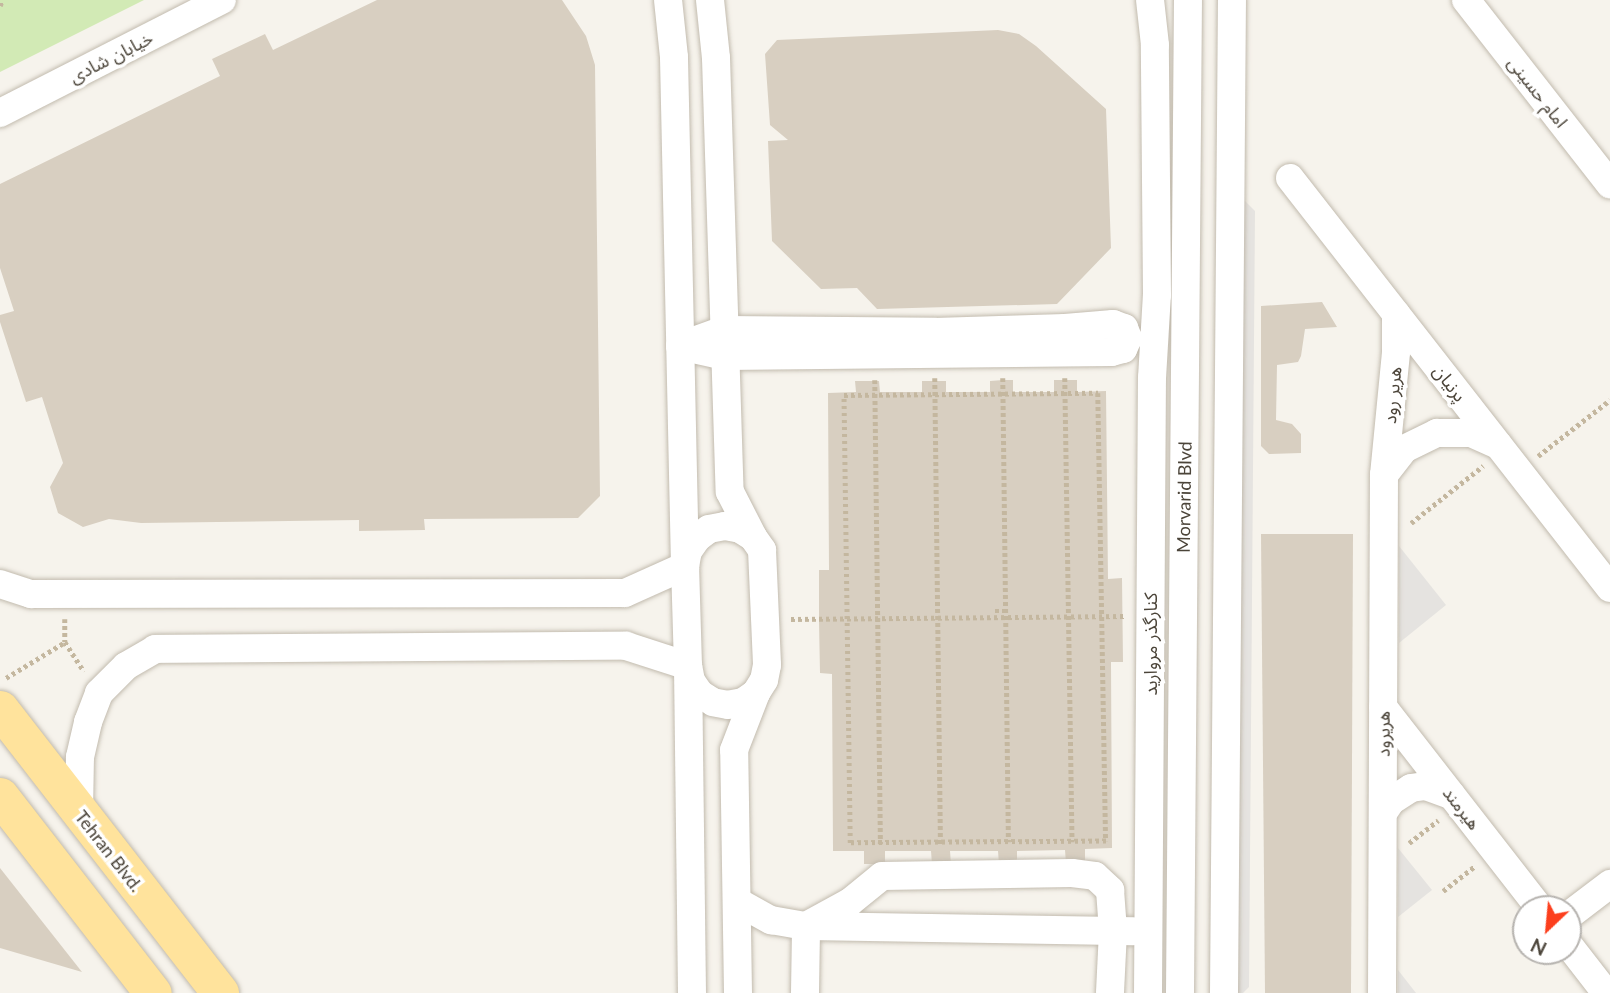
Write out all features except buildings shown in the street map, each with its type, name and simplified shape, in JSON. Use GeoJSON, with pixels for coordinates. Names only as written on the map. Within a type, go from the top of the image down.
{"type":"FeatureCollection","features":[{"type":"Feature","properties":{"kind":"main road","name":"Tehran Blvd."},"geometry":{"type":"LineString","coordinates":[[0,709],[220,993]]}},
{"type":"Feature","properties":{"kind":"main road"},"geometry":{"type":"LineString","coordinates":[[0,796],[153,993]]}},
{"type":"Feature","properties":{"kind":"street","name":"خیابان شادی"},"geometry":{"type":"LineString","coordinates":[[0,113],[222,0]]}},
{"type":"Feature","properties":{"kind":"street"},"geometry":{"type":"LineString","coordinates":[[668,0],[674,57],[688,666],[692,993]]}},
{"type":"Feature","properties":{"kind":"street"},"geometry":{"type":"LineString","coordinates":[[710,0],[716,58],[730,492],[762,550],[765,565],[767,665],[764,680],[756,693],[734,750],[738,993]]}},
{"type":"Feature","properties":{"kind":"street","name":"کنارگذر مروارید"},"geometry":{"type":"LineString","coordinates":[[1148,993],[1152,378],[1157,295],[1155,44],[1150,0]]}},
{"type":"Feature","properties":{"kind":"street"},"geometry":{"type":"LineString","coordinates":[[1155,44],[1172,0]]}},
{"type":"Feature","properties":{"kind":"street","name":"Morvarid Blvd"},"geometry":{"type":"LineString","coordinates":[[1180,993],[1188,0]]}},
{"type":"Feature","properties":{"kind":"street"},"geometry":{"type":"LineString","coordinates":[[1224,993],[1233,0]]}},
{"type":"Feature","properties":{"kind":"street","name":"امام حسینی"},"geometry":{"type":"LineString","coordinates":[[1475,3],[1610,184]]}},
{"type":"Feature","properties":{"kind":"street"},"geometry":{"type":"LineString","coordinates":[[1187,139],[1193,155],[1209,162],[1225,155],[1231,140]]}},
{"type":"Feature","properties":{"kind":"street","name":"پرنیان"},"geometry":{"type":"LineString","coordinates":[[1290,178],[1396,314],[1491,456],[1610,588]]}},
{"type":"Feature","properties":{"kind":"street"},"geometry":{"type":"LineString","coordinates":[[680,345],[1113,324],[1135,315],[1157,295]]}},
{"type":"Feature","properties":{"kind":"street","name":"هریر رود"},"geometry":{"type":"LineString","coordinates":[[1384,475],[1396,352],[1396,314]]}},
{"type":"Feature","properties":{"kind":"street"},"geometry":{"type":"LineString","coordinates":[[725,343],[875,355],[1112,352],[1123,349],[1128,338],[1124,328],[1113,324]]}},
{"type":"Feature","properties":{"kind":"street"},"geometry":{"type":"LineString","coordinates":[[1112,352],[1134,362],[1152,378]]}},
{"type":"Feature","properties":{"kind":"street"},"geometry":{"type":"LineString","coordinates":[[1384,475],[1404,449],[1437,433],[1471,433],[1491,456]]}},
{"type":"Feature","properties":{"kind":"street","name":"هریرود"},"geometry":{"type":"LineString","coordinates":[[1382,993],[1384,475]]}},
{"type":"Feature","properties":{"kind":"street"},"geometry":{"type":"LineString","coordinates":[[0,583],[31,594],[625,593],[685,566],[693,544],[709,529],[724,526],[740,529],[753,537]]}},
{"type":"Feature","properties":{"kind":"street"},"geometry":{"type":"LineString","coordinates":[[79,812],[80,757],[88,722],[99,693],[126,666],[155,649],[626,646],[688,666]]}},
{"type":"Feature","properties":{"kind":"street"},"geometry":{"type":"LineString","coordinates":[[688,666],[691,681],[700,694],[713,702],[728,705],[743,702],[756,693]]}},
{"type":"Feature","properties":{"kind":"street","name":"هیرمند"},"geometry":{"type":"LineString","coordinates":[[1383,707],[1446,806],[1528,895]]}},
{"type":"Feature","properties":{"kind":"street"},"geometry":{"type":"LineString","coordinates":[[1382,813],[1391,801],[1411,788],[1426,786],[1446,806]]}},
{"type":"Feature","properties":{"kind":"street"},"geometry":{"type":"LineString","coordinates":[[806,926],[850,902],[882,876],[1072,873],[1095,876],[1110,890],[1114,931],[1110,993]]}},
{"type":"Feature","properties":{"kind":"street"},"geometry":{"type":"LineString","coordinates":[[1582,905],[1610,884]]}},
{"type":"Feature","properties":{"kind":"street"},"geometry":{"type":"LineString","coordinates":[[738,902],[771,920],[806,926],[1149,931]]}},
{"type":"Feature","properties":{"kind":"street"},"geometry":{"type":"LineString","coordinates":[[805,993],[806,926]]}},
{"type":"Feature","properties":{"kind":"street"},"geometry":{"type":"LineString","coordinates":[[1582,962],[1606,993]]}},
{"type":"Feature","properties":{"kind":"path"},"geometry":{"type":"LineString","coordinates":[[0,6],[2,0]]}},
{"type":"Feature","properties":{"kind":"path"},"geometry":{"type":"LineString","coordinates":[[1003,353],[1009,874]]}},
{"type":"Feature","properties":{"kind":"path"},"geometry":{"type":"LineString","coordinates":[[1065,353],[1072,873]]}},
{"type":"Feature","properties":{"kind":"path"},"geometry":{"type":"LineString","coordinates":[[875,355],[882,876]]}},
{"type":"Feature","properties":{"kind":"path"},"geometry":{"type":"LineString","coordinates":[[935,355],[942,875]]}},
{"type":"Feature","properties":{"kind":"path"},"geometry":{"type":"LineString","coordinates":[[1098,393],[1106,841],[850,843],[844,395],[1003,394],[1098,393]]}},
{"type":"Feature","properties":{"kind":"path"},"geometry":{"type":"LineString","coordinates":[[1537,457],[1610,400]]}},
{"type":"Feature","properties":{"kind":"path"},"geometry":{"type":"LineString","coordinates":[[1407,525],[1491,456]]}},
{"type":"Feature","properties":{"kind":"path"},"geometry":{"type":"LineString","coordinates":[[66,594],[65,642],[99,693]]}},
{"type":"Feature","properties":{"kind":"path"},"geometry":{"type":"LineString","coordinates":[[995,611],[1004,611]]}},
{"type":"Feature","properties":{"kind":"path"},"geometry":{"type":"LineString","coordinates":[[765,619],[1149,616]]}},
{"type":"Feature","properties":{"kind":"path"},"geometry":{"type":"LineString","coordinates":[[0,682],[65,642]]}},
{"type":"Feature","properties":{"kind":"path"},"geometry":{"type":"LineString","coordinates":[[1406,846],[1446,806]]}},
{"type":"Feature","properties":{"kind":"path"},"geometry":{"type":"LineString","coordinates":[[1443,891],[1477,865]]}},
{"type":"Feature","properties":{"kind":"green space"},"geometry":{"type":"Polygon","coordinates":[[[0,0],[144,0],[0,72],[0,0]]]}},
{"type":"Feature","properties":{"kind":"shaded area"},"geometry":{"type":"Polygon","coordinates":[[[1241,197],[1255,211],[1249,987],[1243,993],[1235,993],[1241,197]]]}},
{"type":"Feature","properties":{"kind":"shaded area"},"geometry":{"type":"Polygon","coordinates":[[[1399,546],[1446,605],[1399,643],[1399,546]]]}},
{"type":"Feature","properties":{"kind":"shaded area"},"geometry":{"type":"Polygon","coordinates":[[[1398,848],[1432,890],[1398,917],[1398,848]]]}},
{"type":"Feature","properties":{"kind":"shaded area"},"geometry":{"type":"Polygon","coordinates":[[[1398,970],[1416,993],[1398,993],[1398,970]]]}}]}
